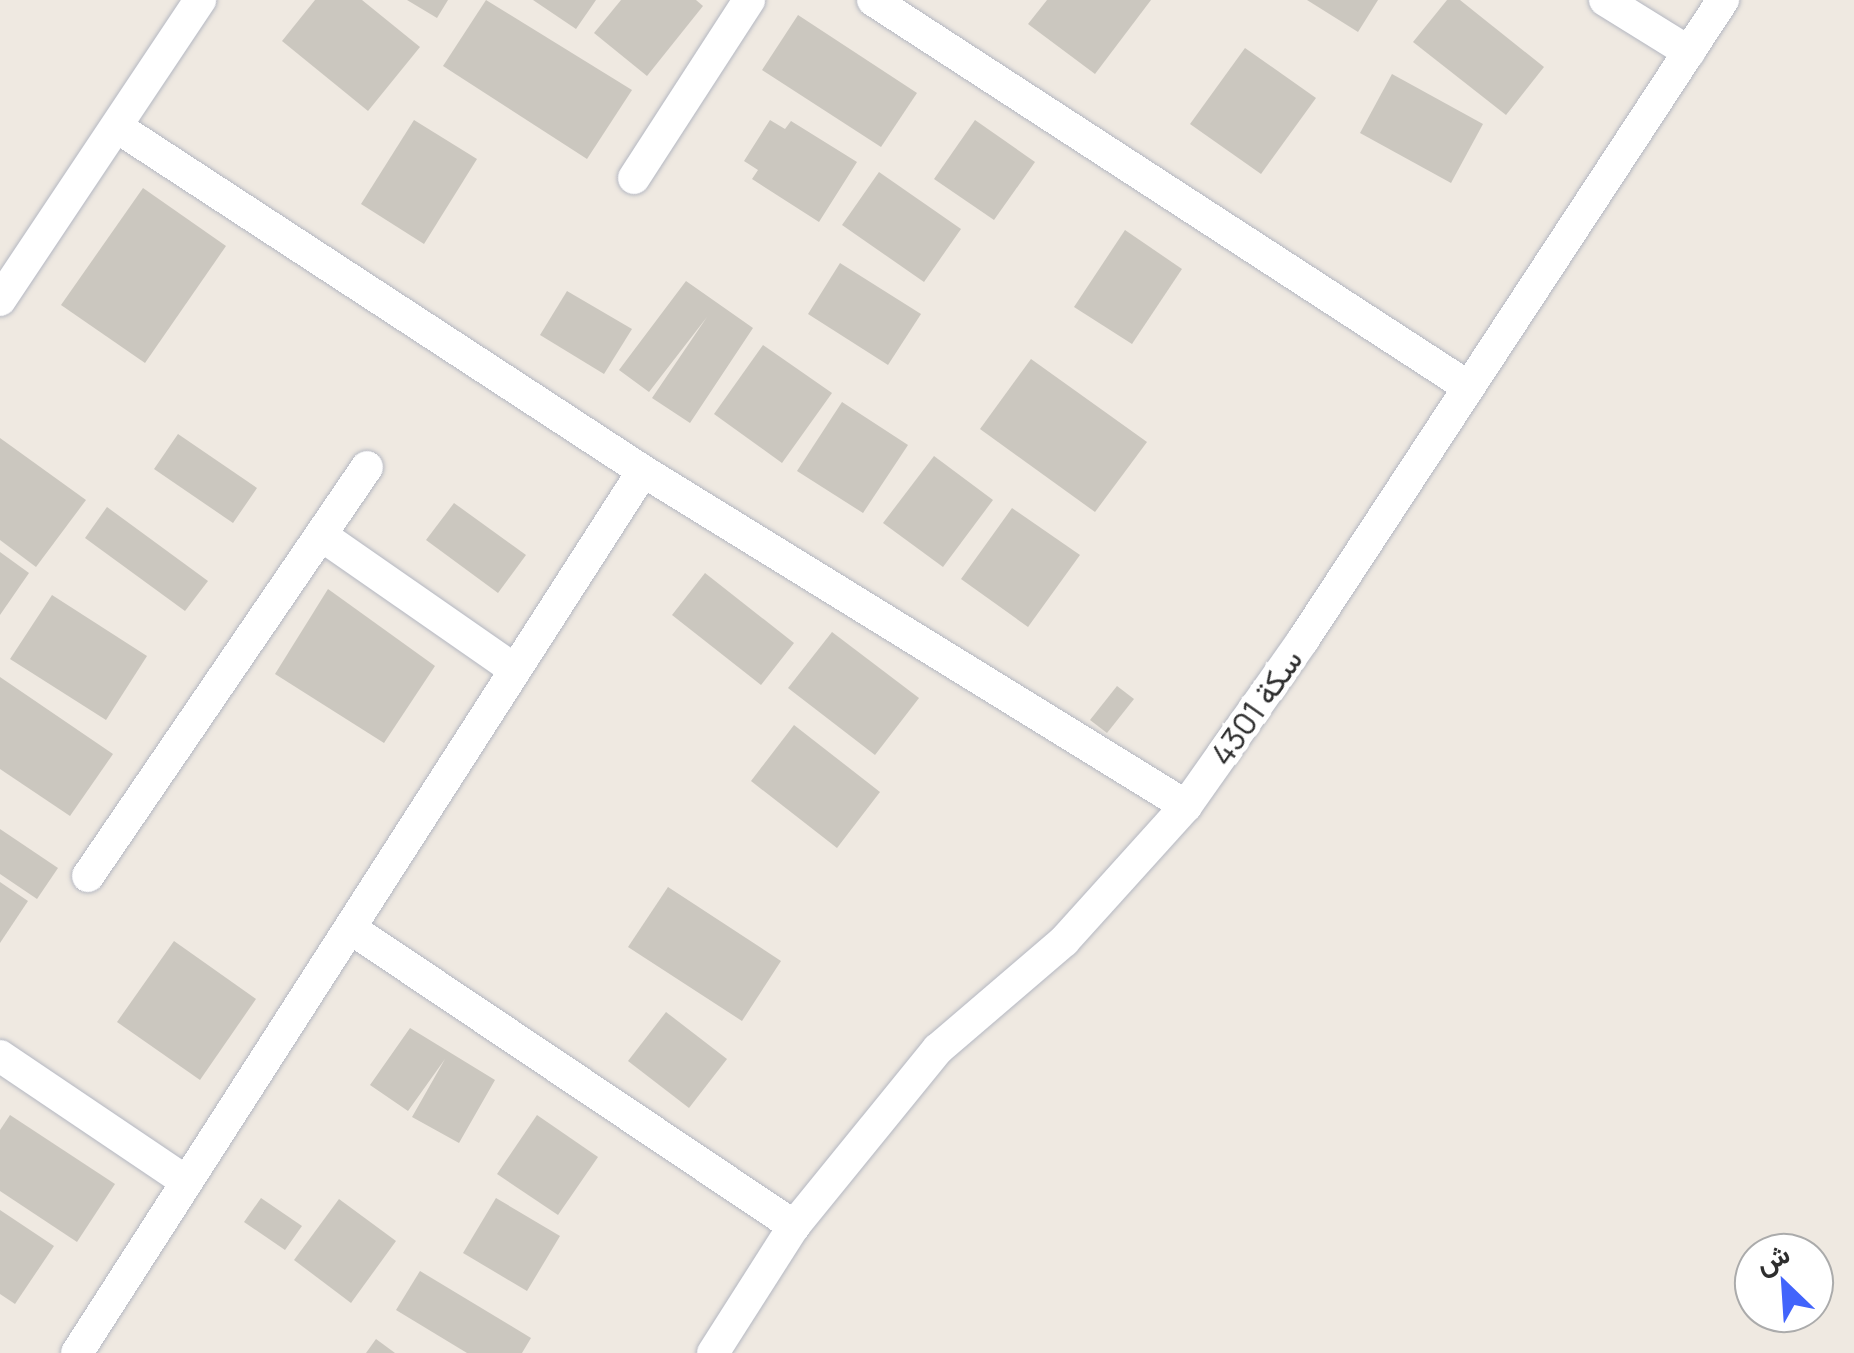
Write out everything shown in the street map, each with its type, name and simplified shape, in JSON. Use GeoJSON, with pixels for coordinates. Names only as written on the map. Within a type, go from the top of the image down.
{"type":"FeatureCollection","features":[{"type":"Feature","properties":{"kind":"street"},"geometry":{"type":"LineString","coordinates":[[0,300],[200,0]]}},
{"type":"Feature","properties":{"kind":"street"},"geometry":{"type":"LineString","coordinates":[[634,178],[749,0]]}},
{"type":"Feature","properties":{"kind":"street"},"geometry":{"type":"LineString","coordinates":[[873,0],[1467,386]]}},
{"type":"Feature","properties":{"kind":"street"},"geometry":{"type":"LineString","coordinates":[[1605,0],[1689,52]]}},
{"type":"Feature","properties":{"kind":"street","name":"سكة 4301"},"geometry":{"type":"LineString","coordinates":[[713,1353],[794,1226],[938,1049],[1064,940],[1186,806],[1304,640],[1723,0]]}},
{"type":"Feature","properties":{"kind":"street"},"geometry":{"type":"LineString","coordinates":[[117,127],[642,470],[1186,806]]}},
{"type":"Feature","properties":{"kind":"street"},"geometry":{"type":"LineString","coordinates":[[88,876],[367,467]]}},
{"type":"Feature","properties":{"kind":"street"},"geometry":{"type":"LineString","coordinates":[[77,1353],[642,470]]}},
{"type":"Feature","properties":{"kind":"street"},"geometry":{"type":"LineString","coordinates":[[321,535],[515,670]]}},
{"type":"Feature","properties":{"kind":"street"},"geometry":{"type":"LineString","coordinates":[[350,928],[794,1226]]}},
{"type":"Feature","properties":{"kind":"street"},"geometry":{"type":"LineString","coordinates":[[0,1056],[187,1182]]}},
{"type":"Feature","properties":{"kind":"building"},"geometry":{"type":"Polygon","coordinates":[[[315,0],[362,0],[420,47],[368,111],[282,41],[315,0]]]}},
{"type":"Feature","properties":{"kind":"building"},"geometry":{"type":"Polygon","coordinates":[[[407,0],[448,0],[437,18],[407,0]]]}},
{"type":"Feature","properties":{"kind":"building"},"geometry":{"type":"Polygon","coordinates":[[[486,0],[632,90],[587,159],[443,66],[486,0]]]}},
{"type":"Feature","properties":{"kind":"building"},"geometry":{"type":"Polygon","coordinates":[[[533,0],[596,0],[576,29],[533,0]]]}},
{"type":"Feature","properties":{"kind":"building"},"geometry":{"type":"Polygon","coordinates":[[[621,0],[696,0],[703,6],[647,76],[594,33],[621,0]]]}},
{"type":"Feature","properties":{"kind":"building"},"geometry":{"type":"Polygon","coordinates":[[[1047,0],[1151,0],[1095,74],[1028,24],[1047,0]]]}},
{"type":"Feature","properties":{"kind":"building"},"geometry":{"type":"Polygon","coordinates":[[[1307,0],[1378,0],[1358,32],[1307,0]]]}},
{"type":"Feature","properties":{"kind":"building"},"geometry":{"type":"Polygon","coordinates":[[[1447,0],[1460,0],[1544,67],[1506,115],[1413,42],[1447,0]]]}},
{"type":"Feature","properties":{"kind":"building"},"geometry":{"type":"Polygon","coordinates":[[[798,15],[917,93],[881,147],[762,70],[798,15]]]}},
{"type":"Feature","properties":{"kind":"building"},"geometry":{"type":"Polygon","coordinates":[[[1245,48],[1316,98],[1261,174],[1190,124],[1245,48]]]}},
{"type":"Feature","properties":{"kind":"building"},"geometry":{"type":"Polygon","coordinates":[[[1392,74],[1483,124],[1451,183],[1360,133],[1392,74]]]}},
{"type":"Feature","properties":{"kind":"building"},"geometry":{"type":"Polygon","coordinates":[[[414,120],[477,159],[424,244],[361,204],[414,120]]]}},
{"type":"Feature","properties":{"kind":"building"},"geometry":{"type":"Polygon","coordinates":[[[770,120],[785,129],[791,121],[857,162],[819,222],[752,179],[758,170],[744,161],[770,120]]]}},
{"type":"Feature","properties":{"kind":"building"},"geometry":{"type":"Polygon","coordinates":[[[975,120],[1035,162],[994,220],[934,179],[975,120]]]}},
{"type":"Feature","properties":{"kind":"building"},"geometry":{"type":"Polygon","coordinates":[[[879,172],[961,229],[924,282],[842,225],[879,172]]]}},
{"type":"Feature","properties":{"kind":"building"},"geometry":{"type":"Polygon","coordinates":[[[143,188],[226,246],[145,363],[61,305],[143,188]]]}},
{"type":"Feature","properties":{"kind":"building"},"geometry":{"type":"Polygon","coordinates":[[[1125,230],[1182,269],[1132,344],[1074,307],[1125,230]]]}},
{"type":"Feature","properties":{"kind":"building"},"geometry":{"type":"Polygon","coordinates":[[[840,263],[921,314],[888,365],[808,314],[840,263]]]}},
{"type":"Feature","properties":{"kind":"building"},"geometry":{"type":"Polygon","coordinates":[[[686,281],[753,328],[690,423],[652,398],[707,317],[649,392],[619,370],[686,281]]]}},
{"type":"Feature","properties":{"kind":"building"},"geometry":{"type":"Polygon","coordinates":[[[567,291],[632,329],[604,374],[540,335],[567,291]]]}},
{"type":"Feature","properties":{"kind":"building"},"geometry":{"type":"Polygon","coordinates":[[[763,345],[832,393],[782,463],[714,414],[763,345]]]}},
{"type":"Feature","properties":{"kind":"building"},"geometry":{"type":"Polygon","coordinates":[[[1031,359],[1147,442],[1095,512],[980,429],[1031,359]]]}},
{"type":"Feature","properties":{"kind":"building"},"geometry":{"type":"Polygon","coordinates":[[[842,402],[908,445],[863,513],[797,471],[842,402]]]}},
{"type":"Feature","properties":{"kind":"building"},"geometry":{"type":"Polygon","coordinates":[[[178,434],[257,488],[233,523],[154,469],[178,434]]]}},
{"type":"Feature","properties":{"kind":"building"},"geometry":{"type":"Polygon","coordinates":[[[0,438],[86,500],[36,567],[0,540],[0,438]]]}},
{"type":"Feature","properties":{"kind":"building"},"geometry":{"type":"Polygon","coordinates":[[[934,456],[993,500],[943,567],[883,523],[934,456]]]}},
{"type":"Feature","properties":{"kind":"building"},"geometry":{"type":"Polygon","coordinates":[[[454,503],[526,555],[498,593],[426,540],[454,503]]]}},
{"type":"Feature","properties":{"kind":"building"},"geometry":{"type":"Polygon","coordinates":[[[107,507],[208,581],[185,611],[85,538],[107,507]]]}},
{"type":"Feature","properties":{"kind":"building"},"geometry":{"type":"Polygon","coordinates":[[[1012,508],[1080,555],[1028,627],[961,579],[1012,508]]]}},
{"type":"Feature","properties":{"kind":"building"},"geometry":{"type":"Polygon","coordinates":[[[0,552],[29,573],[0,615],[0,552]]]}},
{"type":"Feature","properties":{"kind":"building"},"geometry":{"type":"Polygon","coordinates":[[[705,573],[794,643],[761,685],[672,615],[705,573]]]}},
{"type":"Feature","properties":{"kind":"building"},"geometry":{"type":"Polygon","coordinates":[[[328,589],[435,666],[384,743],[275,674],[328,589]]]}},
{"type":"Feature","properties":{"kind":"building"},"geometry":{"type":"Polygon","coordinates":[[[52,595],[147,656],[106,720],[10,659],[52,595]]]}},
{"type":"Feature","properties":{"kind":"building"},"geometry":{"type":"Polygon","coordinates":[[[832,632],[919,698],[875,755],[788,688],[832,632]]]}},
{"type":"Feature","properties":{"kind":"building"},"geometry":{"type":"Polygon","coordinates":[[[0,677],[113,754],[70,816],[0,769],[0,677]]]}},
{"type":"Feature","properties":{"kind":"building"},"geometry":{"type":"Polygon","coordinates":[[[1117,686],[1134,699],[1107,733],[1090,720],[1117,686]]]}},
{"type":"Feature","properties":{"kind":"building"},"geometry":{"type":"Polygon","coordinates":[[[794,725],[880,792],[837,848],[751,781],[794,725]]]}},
{"type":"Feature","properties":{"kind":"building"},"geometry":{"type":"Polygon","coordinates":[[[0,829],[58,868],[37,899],[0,874],[0,829]]]}},
{"type":"Feature","properties":{"kind":"building"},"geometry":{"type":"Polygon","coordinates":[[[0,882],[28,901],[0,943],[0,882]]]}},
{"type":"Feature","properties":{"kind":"building"},"geometry":{"type":"Polygon","coordinates":[[[668,887],[781,961],[742,1021],[628,947],[668,887]]]}},
{"type":"Feature","properties":{"kind":"building"},"geometry":{"type":"Polygon","coordinates":[[[174,941],[256,999],[200,1080],[117,1022],[174,941]]]}},
{"type":"Feature","properties":{"kind":"building"},"geometry":{"type":"Polygon","coordinates":[[[666,1012],[727,1059],[689,1108],[628,1061],[666,1012]]]}},
{"type":"Feature","properties":{"kind":"building"},"geometry":{"type":"Polygon","coordinates":[[[410,1028],[495,1080],[459,1143],[412,1117],[445,1059],[408,1111],[370,1085],[410,1028]]]}},
{"type":"Feature","properties":{"kind":"building"},"geometry":{"type":"Polygon","coordinates":[[[10,1115],[115,1184],[77,1242],[0,1191],[0,1130],[10,1115]]]}},
{"type":"Feature","properties":{"kind":"building"},"geometry":{"type":"Polygon","coordinates":[[[537,1115],[598,1157],[558,1215],[497,1174],[537,1115]]]}},
{"type":"Feature","properties":{"kind":"building"},"geometry":{"type":"Polygon","coordinates":[[[261,1198],[302,1226],[285,1250],[244,1222],[261,1198]]]}},
{"type":"Feature","properties":{"kind":"building"},"geometry":{"type":"Polygon","coordinates":[[[496,1198],[560,1236],[527,1291],[463,1253],[496,1198]]]}},
{"type":"Feature","properties":{"kind":"building"},"geometry":{"type":"Polygon","coordinates":[[[339,1199],[396,1241],[351,1303],[294,1260],[339,1199]]]}},
{"type":"Feature","properties":{"kind":"building"},"geometry":{"type":"Polygon","coordinates":[[[0,1210],[54,1246],[15,1304],[0,1294],[0,1210]]]}},
{"type":"Feature","properties":{"kind":"building"},"geometry":{"type":"Polygon","coordinates":[[[420,1271],[531,1338],[522,1353],[467,1353],[396,1310],[420,1271]]]}},
{"type":"Feature","properties":{"kind":"building"},"geometry":{"type":"Polygon","coordinates":[[[376,1339],[395,1353],[366,1353],[376,1339]]]}}]}
